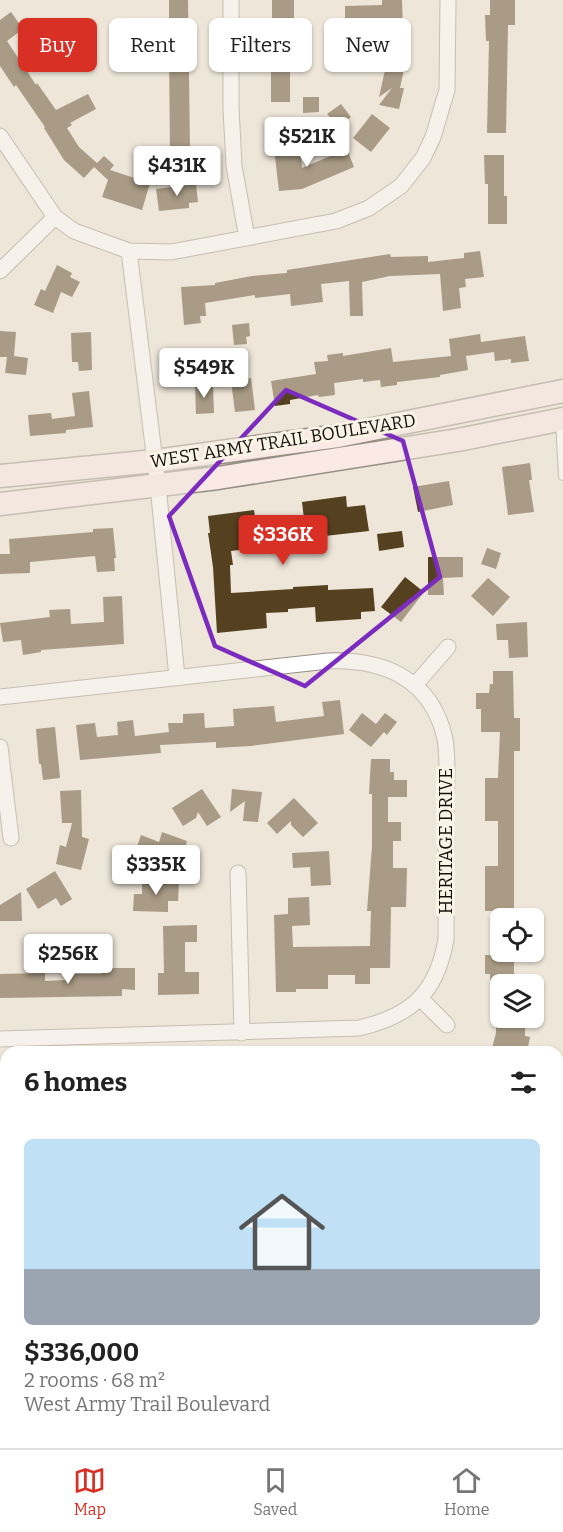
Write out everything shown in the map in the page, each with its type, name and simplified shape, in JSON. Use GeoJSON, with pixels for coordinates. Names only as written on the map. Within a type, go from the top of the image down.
{"type":"FeatureCollection","features":[{"type":"Feature","properties":{"kind":"main road","name":"WEST ARMY TRAIL BOULEVARD"},"geometry":{"type":"LineString","coordinates":[[0,476],[155,461],[338,436],[554,394]]}},
{"type":"Feature","properties":{"kind":"main road"},"geometry":{"type":"LineString","coordinates":[[554,394],[558,420]]}},
{"type":"Feature","properties":{"kind":"main road","name":"WEST ARMY TRAIL BOULEVARD"},"geometry":{"type":"LineString","coordinates":[[0,504],[158,486],[458,440],[558,420]]}},
{"type":"Feature","properties":{"kind":"street"},"geometry":{"type":"LineString","coordinates":[[231,0],[231,108],[234,166],[248,238]]}},
{"type":"Feature","properties":{"kind":"street"},"geometry":{"type":"LineString","coordinates":[[0,136],[55,218],[74,231],[129,251],[171,252],[336,221],[369,208],[401,186],[413,172],[434,137],[447,90],[448,0]]}},
{"type":"Feature","properties":{"kind":"street"},"geometry":{"type":"LineString","coordinates":[[0,271],[55,218]]}},
{"type":"Feature","properties":{"kind":"street"},"geometry":{"type":"LineString","coordinates":[[129,251],[158,486],[177,677]]}},
{"type":"Feature","properties":{"kind":"street"},"geometry":{"type":"LineString","coordinates":[[415,685],[448,647]]}},
{"type":"Feature","properties":{"kind":"street","name":"HERITAGE DRIVE"},"geometry":{"type":"LineString","coordinates":[[0,697],[347,660],[367,662],[386,667],[415,685],[430,703],[439,721],[446,749],[446,939],[442,959],[433,978],[420,998],[404,1012],[382,1022],[359,1028],[0,1039]]}},
{"type":"Feature","properties":{"kind":"street"},"geometry":{"type":"LineString","coordinates":[[0,747],[11,838]]}},
{"type":"Feature","properties":{"kind":"street"},"geometry":{"type":"LineString","coordinates":[[237,873],[242,1032]]}},
{"type":"Feature","properties":{"kind":"street"},"geometry":{"type":"LineString","coordinates":[[420,998],[447,1025]]}},
{"type":"Feature","properties":{"kind":"lane"},"geometry":{"type":"LineString","coordinates":[[558,420],[562,443],[563,476]]}},
{"type":"Feature","properties":{"kind":"highlighted area"},"geometry":{"type":"Polygon","coordinates":[[[286,390],[403,441],[440,577],[305,686],[215,646],[169,516],[286,390]]]}},
{"type":"Feature","properties":{"kind":"building"},"geometry":{"type":"Polygon","coordinates":[[[169,0],[188,0],[188,18],[169,18],[169,0]]]}},
{"type":"Feature","properties":{"kind":"building"},"geometry":{"type":"Polygon","coordinates":[[[272,0],[294,0],[294,18],[272,18],[272,0]]]}},
{"type":"Feature","properties":{"kind":"building"},"geometry":{"type":"Polygon","coordinates":[[[382,0],[402,0],[403,18],[345,18],[345,6],[382,5],[382,0]]]}},
{"type":"Feature","properties":{"kind":"building"},"geometry":{"type":"Polygon","coordinates":[[[490,0],[515,0],[515,25],[508,25],[506,133],[487,133],[489,41],[486,41],[485,15],[490,15],[490,0]]]}},
{"type":"Feature","properties":{"kind":"building"},"geometry":{"type":"Polygon","coordinates":[[[11,12],[18,22],[18,33],[7,41],[18,58],[18,72],[27,72],[56,110],[88,94],[96,109],[70,123],[72,125],[67,128],[79,147],[97,163],[104,156],[114,165],[110,170],[150,183],[142,210],[102,197],[108,180],[94,167],[84,178],[64,160],[45,127],[0,66],[0,20],[11,12]]]}},
{"type":"Feature","properties":{"kind":"building"},"geometry":{"type":"Polygon","coordinates":[[[169,72],[189,72],[190,152],[170,152],[169,72]]]}},
{"type":"Feature","properties":{"kind":"building"},"geometry":{"type":"Polygon","coordinates":[[[271,72],[290,72],[290,102],[271,102],[271,72]]]}},
{"type":"Feature","properties":{"kind":"building"},"geometry":{"type":"Polygon","coordinates":[[[385,72],[403,72],[400,88],[404,88],[399,109],[379,105],[392,88],[379,97],[385,72]]]}},
{"type":"Feature","properties":{"kind":"building"},"geometry":{"type":"Polygon","coordinates":[[[303,97],[319,97],[319,112],[303,113],[303,97]]]}},
{"type":"Feature","properties":{"kind":"building"},"geometry":{"type":"Polygon","coordinates":[[[341,104],[351,117],[339,126],[327,114],[341,104]]]}},
{"type":"Feature","properties":{"kind":"building"},"geometry":{"type":"Polygon","coordinates":[[[372,114],[390,128],[371,152],[353,138],[372,114]]]}},
{"type":"Feature","properties":{"kind":"building"},"geometry":{"type":"Polygon","coordinates":[[[300,145],[302,168],[347,149],[354,167],[302,189],[279,191],[274,148],[300,145]]]}},
{"type":"Feature","properties":{"kind":"building"},"geometry":{"type":"Polygon","coordinates":[[[484,155],[504,155],[507,224],[488,224],[488,184],[485,184],[484,155]]]}},
{"type":"Feature","properties":{"kind":"building"},"geometry":{"type":"Polygon","coordinates":[[[196,184],[198,202],[189,203],[189,208],[159,211],[156,189],[196,184]]]}},
{"type":"Feature","properties":{"kind":"building"},"geometry":{"type":"Polygon","coordinates":[[[480,251],[484,277],[465,279],[466,287],[459,288],[461,308],[443,311],[440,274],[390,276],[362,282],[363,316],[350,316],[349,281],[321,284],[323,302],[291,306],[290,294],[255,298],[255,295],[205,303],[206,316],[200,316],[201,323],[184,325],[181,287],[215,285],[215,283],[252,276],[287,273],[287,270],[390,254],[391,257],[428,256],[428,262],[464,258],[464,253],[480,251]]]}},
{"type":"Feature","properties":{"kind":"building"},"geometry":{"type":"Polygon","coordinates":[[[57,265],[72,273],[70,277],[80,282],[72,297],[61,292],[53,313],[34,305],[41,289],[45,291],[57,265]]]}},
{"type":"Feature","properties":{"kind":"building"},"geometry":{"type":"Polygon","coordinates":[[[249,323],[250,336],[246,337],[247,344],[234,345],[232,325],[249,323]]]}},
{"type":"Feature","properties":{"kind":"building"},"geometry":{"type":"Polygon","coordinates":[[[0,331],[16,332],[14,356],[28,358],[26,375],[5,373],[7,357],[0,357],[0,331]]]}},
{"type":"Feature","properties":{"kind":"building"},"geometry":{"type":"Polygon","coordinates":[[[91,332],[92,370],[79,371],[78,362],[72,362],[71,333],[91,332]]]}},
{"type":"Feature","properties":{"kind":"building"},"geometry":{"type":"Polygon","coordinates":[[[480,334],[481,342],[525,336],[529,361],[511,363],[511,359],[495,361],[494,352],[466,356],[468,370],[440,375],[440,377],[397,382],[397,385],[381,387],[380,380],[363,382],[363,379],[334,383],[335,395],[319,397],[318,395],[290,400],[290,404],[275,406],[271,381],[316,374],[314,362],[328,361],[327,355],[343,353],[343,356],[391,348],[393,362],[451,356],[449,339],[480,334]]]}},
{"type":"Feature","properties":{"kind":"building"},"geometry":{"type":"Polygon","coordinates":[[[251,378],[255,410],[235,412],[231,381],[251,378]]]}},
{"type":"Feature","properties":{"kind":"building"},"geometry":{"type":"Polygon","coordinates":[[[195,385],[213,385],[214,413],[196,414],[195,385]]]}},
{"type":"Feature","properties":{"kind":"building"},"geometry":{"type":"Polygon","coordinates":[[[89,391],[93,427],[66,430],[66,433],[30,436],[28,415],[51,413],[52,419],[75,416],[72,393],[89,391]]]}},
{"type":"Feature","properties":{"kind":"building"},"geometry":{"type":"Polygon","coordinates":[[[530,463],[532,480],[529,480],[534,512],[508,515],[502,467],[530,463]]]}},
{"type":"Feature","properties":{"kind":"building"},"geometry":{"type":"Polygon","coordinates":[[[449,481],[453,505],[418,512],[413,487],[449,481]]]}},
{"type":"Feature","properties":{"kind":"building"},"geometry":{"type":"Polygon","coordinates":[[[346,496],[347,507],[365,505],[369,531],[263,543],[263,547],[231,551],[233,565],[230,565],[231,593],[328,585],[328,590],[373,588],[375,611],[361,612],[361,619],[316,622],[315,607],[288,609],[288,612],[266,613],[267,628],[217,633],[208,516],[254,510],[256,525],[284,522],[304,519],[302,502],[346,496]]]}},
{"type":"Feature","properties":{"kind":"building"},"geometry":{"type":"Polygon","coordinates":[[[113,528],[115,571],[97,572],[95,556],[30,562],[30,573],[0,574],[0,554],[10,554],[9,539],[93,532],[93,529],[113,528]]]}},
{"type":"Feature","properties":{"kind":"building"},"geometry":{"type":"Polygon","coordinates":[[[402,531],[404,547],[379,551],[377,534],[402,531]]]}},
{"type":"Feature","properties":{"kind":"building"},"geometry":{"type":"Polygon","coordinates":[[[487,548],[501,553],[496,569],[481,564],[487,548]]]}},
{"type":"Feature","properties":{"kind":"building"},"geometry":{"type":"Polygon","coordinates":[[[428,557],[463,557],[463,577],[443,578],[444,595],[428,595],[428,557]]]}},
{"type":"Feature","properties":{"kind":"building"},"geometry":{"type":"Polygon","coordinates":[[[405,577],[424,592],[401,622],[381,607],[405,577]]]}},
{"type":"Feature","properties":{"kind":"building"},"geometry":{"type":"Polygon","coordinates":[[[488,578],[510,597],[493,616],[471,596],[488,578]]]}},
{"type":"Feature","properties":{"kind":"building"},"geometry":{"type":"Polygon","coordinates":[[[122,596],[124,644],[41,650],[41,652],[23,655],[21,640],[3,642],[0,623],[50,617],[49,610],[70,609],[71,624],[104,622],[103,597],[122,596]]]}},
{"type":"Feature","properties":{"kind":"building"},"geometry":{"type":"Polygon","coordinates":[[[527,622],[528,657],[509,658],[508,640],[497,640],[496,624],[527,622]]]}},
{"type":"Feature","properties":{"kind":"building"},"geometry":{"type":"Polygon","coordinates":[[[493,671],[513,671],[514,718],[520,718],[520,751],[514,751],[514,908],[490,908],[490,911],[485,911],[485,866],[498,866],[498,821],[485,821],[485,778],[498,778],[500,732],[481,732],[481,709],[476,709],[476,693],[489,693],[490,684],[493,684],[493,671]]]}},
{"type":"Feature","properties":{"kind":"building"},"geometry":{"type":"Polygon","coordinates":[[[340,700],[344,734],[251,746],[216,748],[216,742],[160,745],[161,753],[80,760],[76,725],[95,723],[97,737],[118,735],[117,722],[133,720],[135,736],[169,732],[168,723],[183,723],[183,714],[204,713],[205,728],[234,726],[233,709],[274,706],[276,722],[324,716],[322,702],[340,700]]]}},
{"type":"Feature","properties":{"kind":"building"},"geometry":{"type":"Polygon","coordinates":[[[362,713],[376,724],[385,713],[397,722],[387,735],[384,732],[371,747],[349,730],[362,713]]]}},
{"type":"Feature","properties":{"kind":"building"},"geometry":{"type":"Polygon","coordinates":[[[55,727],[60,778],[43,780],[36,729],[55,727]]]}},
{"type":"Feature","properties":{"kind":"building"},"geometry":{"type":"Polygon","coordinates":[[[371,759],[390,759],[390,772],[394,772],[394,780],[407,780],[407,797],[388,797],[388,822],[401,822],[401,841],[393,841],[393,868],[407,868],[406,907],[391,907],[390,968],[370,968],[370,984],[355,984],[355,975],[328,975],[328,989],[296,989],[296,992],[276,992],[274,915],[288,914],[288,898],[309,897],[310,925],[292,926],[293,947],[370,946],[371,911],[367,911],[372,846],[372,794],[369,794],[371,759]]]}},
{"type":"Feature","properties":{"kind":"building"},"geometry":{"type":"Polygon","coordinates":[[[202,789],[221,817],[207,826],[198,812],[196,818],[183,826],[172,808],[202,789]]]}},
{"type":"Feature","properties":{"kind":"building"},"geometry":{"type":"Polygon","coordinates":[[[232,789],[262,792],[258,822],[243,821],[245,801],[230,812],[232,789]]]}},
{"type":"Feature","properties":{"kind":"building"},"geometry":{"type":"Polygon","coordinates":[[[81,790],[82,837],[89,839],[81,870],[56,864],[60,845],[66,847],[72,823],[62,823],[60,791],[81,790]]]}},
{"type":"Feature","properties":{"kind":"building"},"geometry":{"type":"Polygon","coordinates":[[[294,798],[318,823],[303,837],[291,825],[291,821],[277,834],[267,823],[294,798]]]}},
{"type":"Feature","properties":{"kind":"building"},"geometry":{"type":"Polygon","coordinates":[[[162,832],[187,841],[178,872],[134,856],[141,835],[159,842],[162,832]]]}},
{"type":"Feature","properties":{"kind":"building"},"geometry":{"type":"Polygon","coordinates":[[[329,851],[331,885],[311,886],[310,867],[293,868],[292,853],[329,851]]]}},
{"type":"Feature","properties":{"kind":"building"},"geometry":{"type":"Polygon","coordinates":[[[55,871],[72,899],[61,906],[56,898],[38,909],[26,889],[55,871]]]}},
{"type":"Feature","properties":{"kind":"building"},"geometry":{"type":"Polygon","coordinates":[[[142,880],[179,881],[178,901],[168,901],[168,912],[133,911],[134,894],[142,894],[142,880]]]}},
{"type":"Feature","properties":{"kind":"building"},"geometry":{"type":"Polygon","coordinates":[[[21,892],[22,921],[0,921],[0,905],[21,892]]]}},
{"type":"Feature","properties":{"kind":"building"},"geometry":{"type":"Polygon","coordinates":[[[197,925],[197,942],[185,942],[185,972],[199,972],[199,994],[158,995],[158,973],[164,973],[163,926],[197,925]]]}},
{"type":"Feature","properties":{"kind":"building"},"geometry":{"type":"Polygon","coordinates":[[[485,955],[490,955],[490,962],[514,962],[514,974],[485,974],[485,955]]]}},
{"type":"Feature","properties":{"kind":"building"},"geometry":{"type":"Polygon","coordinates":[[[101,968],[135,968],[135,990],[122,989],[122,996],[0,998],[0,974],[45,973],[45,981],[66,980],[66,974],[101,974],[101,968]]]}},
{"type":"Feature","properties":{"kind":"building"},"geometry":{"type":"Polygon","coordinates":[[[496,1028],[525,1028],[525,1036],[530,1037],[528,1046],[493,1046],[496,1028]]]}}]}
